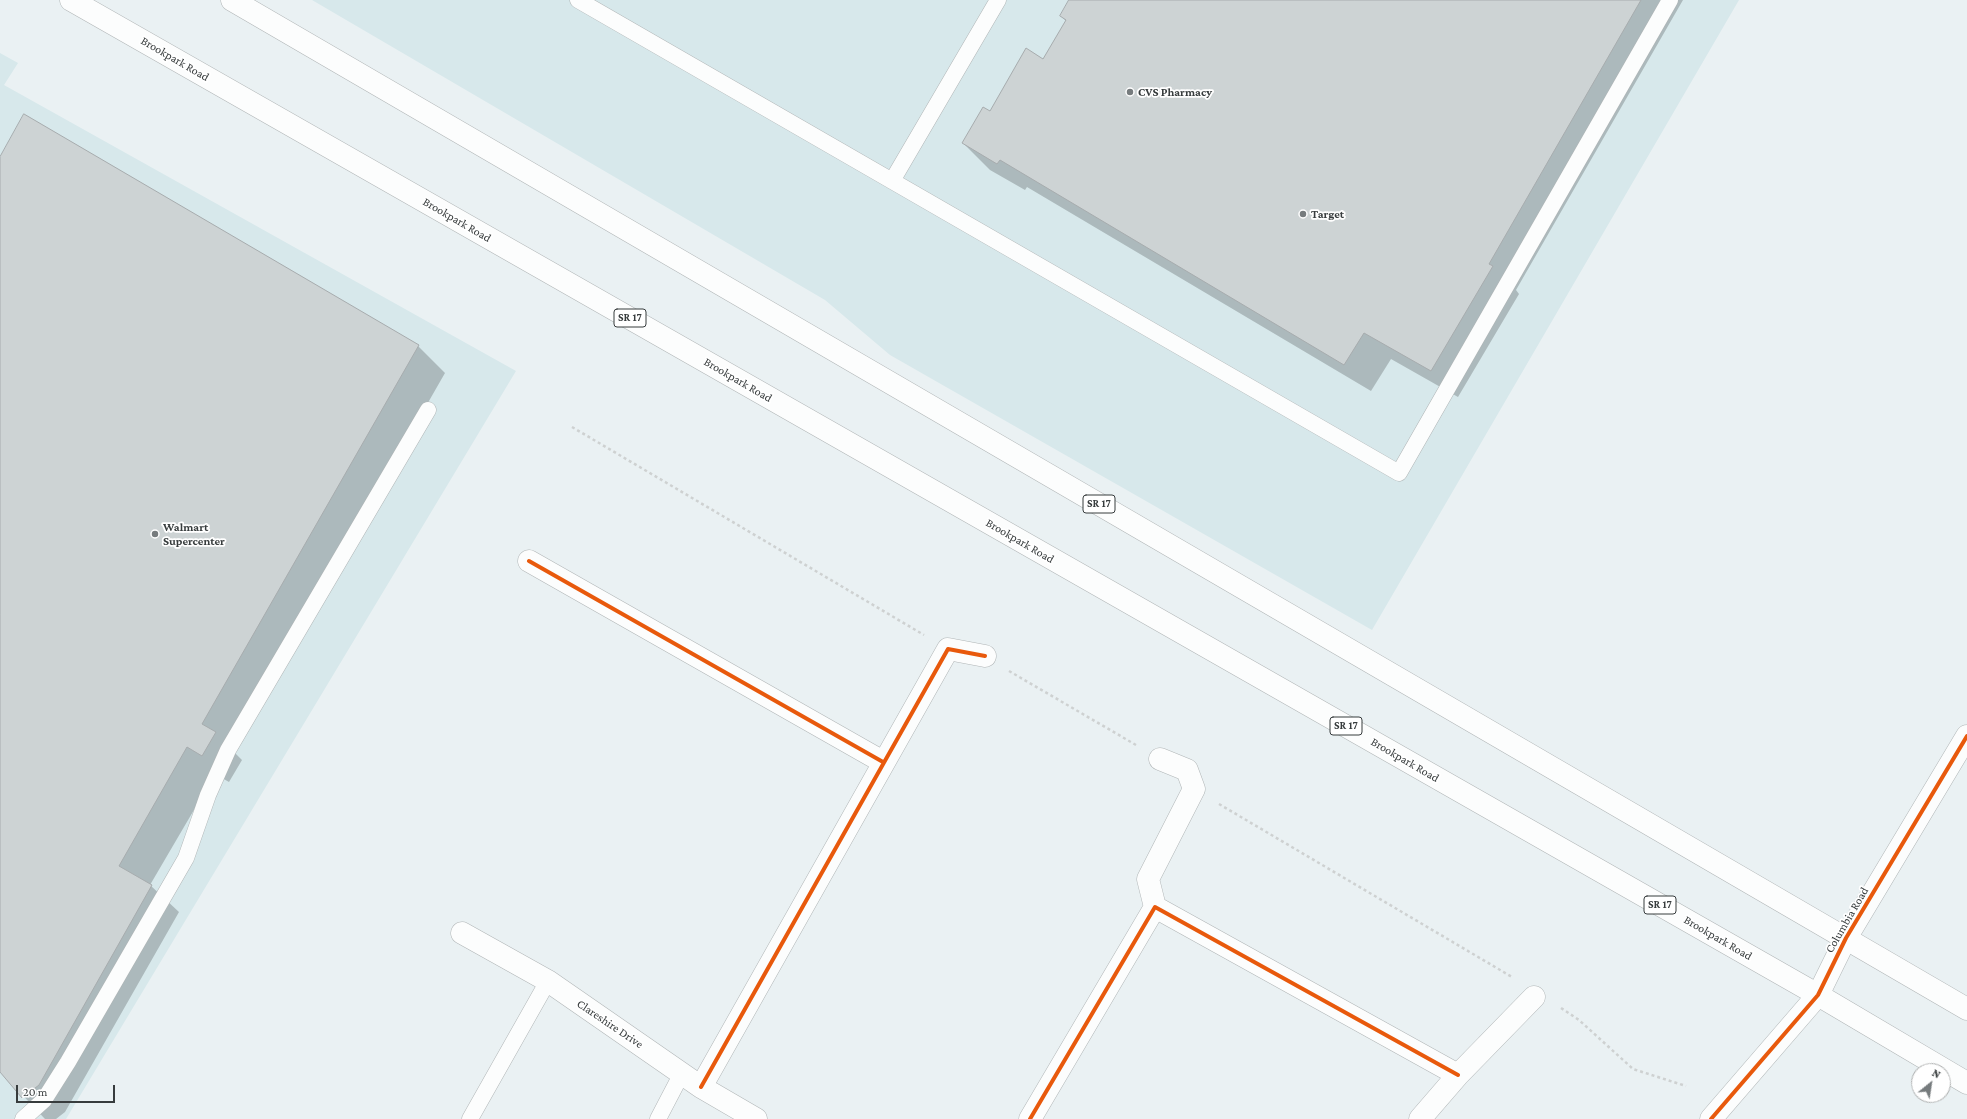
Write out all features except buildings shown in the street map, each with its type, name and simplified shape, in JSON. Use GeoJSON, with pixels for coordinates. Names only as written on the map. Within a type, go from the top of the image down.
{"type":"FeatureCollection","features":[{"type":"Feature","properties":{"kind":"main road","name":"Brookpark Road"},"geometry":{"type":"LineString","coordinates":[[71,0],[1818,995],[1967,1083]]}},
{"type":"Feature","properties":{"kind":"main road","name":"SR 17"},"geometry":{"type":"LineString","coordinates":[[232,0],[1967,1009]]}},
{"type":"Feature","properties":{"kind":"main road"},"geometry":{"type":"LineString","coordinates":[[529,561],[883,762]]}},
{"type":"Feature","properties":{"kind":"main road"},"geometry":{"type":"LineString","coordinates":[[701,1087],[948,649],[985,656]]}},
{"type":"Feature","properties":{"kind":"main road","name":"Columbia Road"},"geometry":{"type":"LineString","coordinates":[[1711,1119],[1818,995],[1846,938],[1965,745]]}},
{"type":"Feature","properties":{"kind":"main road"},"geometry":{"type":"LineString","coordinates":[[1030,1119],[1155,907],[1148,879],[1194,789],[1187,770],[1160,759]]}},
{"type":"Feature","properties":{"kind":"main road"},"geometry":{"type":"LineString","coordinates":[[1155,907],[1458,1075]]}},
{"type":"Feature","properties":{"kind":"main road","name":"Clareshire Drive"},"geometry":{"type":"LineString","coordinates":[[462,933],[548,982],[701,1087],[756,1119]]}},
{"type":"Feature","properties":{"kind":"main road"},"geometry":{"type":"LineString","coordinates":[[1420,1119],[1458,1075],[1534,997]]}},
{"type":"Feature","properties":{"kind":"lane"},"geometry":{"type":"LineString","coordinates":[[579,0],[1399,473],[1670,0]]}},
{"type":"Feature","properties":{"kind":"lane"},"geometry":{"type":"LineString","coordinates":[[892,181],[998,0]]}},
{"type":"Feature","properties":{"kind":"lane"},"geometry":{"type":"LineString","coordinates":[[23,1119],[44,1100],[68,1062],[186,858],[208,795],[228,750],[428,410]]}},
{"type":"Feature","properties":{"kind":"lane"},"geometry":{"type":"LineString","coordinates":[[470,1119],[548,982]]}},
{"type":"Feature","properties":{"kind":"lane"},"geometry":{"type":"LineString","coordinates":[[658,1119],[682,1073]]}},
{"type":"Feature","properties":{"kind":"path"},"geometry":{"type":"LineString","coordinates":[[572,427],[948,649]]}},
{"type":"Feature","properties":{"kind":"path"},"geometry":{"type":"LineString","coordinates":[[985,656],[1160,759]]}},
{"type":"Feature","properties":{"kind":"path"},"geometry":{"type":"LineString","coordinates":[[1194,789],[1512,977]]}},
{"type":"Feature","properties":{"kind":"path"},"geometry":{"type":"LineString","coordinates":[[1559,1007],[1579,1020],[1633,1069],[1686,1086]]}},
{"type":"Feature","properties":{"kind":"shaded area"},"geometry":{"type":"Polygon","coordinates":[[[312,0],[1739,0],[1372,630],[890,355],[825,300],[312,0]]]}},
{"type":"Feature","properties":{"kind":"shaded area","name":"Walmart Supercenter"},"geometry":{"type":"Polygon","coordinates":[[[0,53],[18,63],[4,85],[516,371],[66,1119],[0,1119],[0,53]]]}},
{"type":"Feature","properties":{"kind":"cycle path"},"geometry":{"type":"LineString","coordinates":[[529,561],[883,762]]}},
{"type":"Feature","properties":{"kind":"cycle path"},"geometry":{"type":"LineString","coordinates":[[701,1087],[948,649],[985,656]]}},
{"type":"Feature","properties":{"kind":"cycle path"},"geometry":{"type":"LineString","coordinates":[[1711,1119],[1818,995],[1846,938],[1967,736]]}},
{"type":"Feature","properties":{"kind":"cycle path"},"geometry":{"type":"LineString","coordinates":[[1030,1119],[1155,907],[1458,1075]]}},
{"type":"Feature","properties":{"kind":"place","name":"CVS Pharmacy"},"geometry":{"type":"Point","coordinates":[1130,92]}},
{"type":"Feature","properties":{"kind":"place","name":"Target"},"geometry":{"type":"Point","coordinates":[1303,214]}},
{"type":"Feature","properties":{"kind":"place","name":"Walmart Supercenter"},"geometry":{"type":"Point","coordinates":[155,534]}}]}
